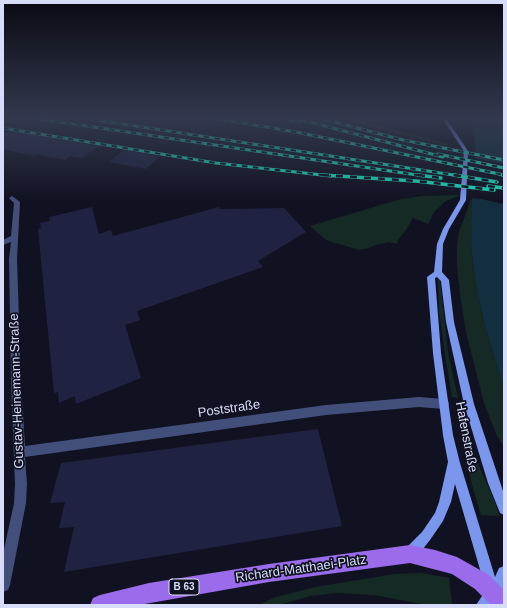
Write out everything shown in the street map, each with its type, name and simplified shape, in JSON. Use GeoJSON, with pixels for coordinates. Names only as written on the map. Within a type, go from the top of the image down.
{"type":"FeatureCollection","features":[{"type":"Feature","properties":{"kind":"main road","name":"Hafenstraße"},"geometry":{"type":"LineString","coordinates":[[464,146],[466,151],[463,200],[446,229],[440,244],[438,273],[445,280],[450,322],[469,404],[504,509]]}},
{"type":"Feature","properties":{"kind":"main road","name":"Hafenstraße"},"geometry":{"type":"LineString","coordinates":[[438,273],[431,277],[437,353],[454,463],[494,602]]}},
{"type":"Feature","properties":{"kind":"main road"},"geometry":{"type":"LineString","coordinates":[[410,554],[426,536],[439,517],[445,502],[454,463]]}},
{"type":"Feature","properties":{"kind":"main road","name":"Richard-Matthaei-Platz"},"geometry":{"type":"LineString","coordinates":[[100,605],[149,593],[269,573],[410,554],[436,559],[457,566],[482,582],[494,602]]}},
{"type":"Feature","properties":{"kind":"main road"},"geometry":{"type":"LineString","coordinates":[[494,602],[504,573]]}},
{"type":"Feature","properties":{"kind":"street","name":"Gustav-Heinemann-Straße"},"geometry":{"type":"LineString","coordinates":[[3,585],[20,503],[20,452],[16,382],[13,259],[17,202],[12,198]]}},
{"type":"Feature","properties":{"kind":"street"},"geometry":{"type":"LineString","coordinates":[[3,243],[14,237]]}},
{"type":"Feature","properties":{"kind":"street","name":"Poststraße"},"geometry":{"type":"LineString","coordinates":[[20,452],[326,410],[419,402],[444,404]]}},
{"type":"Feature","properties":{"kind":"green space"},"geometry":{"type":"Polygon","coordinates":[[[460,195],[446,201],[434,212],[428,224],[413,218],[398,240],[397,244],[389,242],[359,250],[326,240],[310,226],[401,199],[423,196],[460,195]]]}},
{"type":"Feature","properties":{"kind":"green space"},"geometry":{"type":"Polygon","coordinates":[[[470,200],[472,200],[473,205],[471,246],[475,281],[484,323],[504,389],[504,447],[497,436],[484,403],[466,332],[460,294],[457,267],[457,244],[459,231],[470,200]]]}},
{"type":"Feature","properties":{"kind":"green space"},"geometry":{"type":"Polygon","coordinates":[[[438,278],[440,279],[448,353],[458,398],[452,397],[446,361],[439,311],[438,278]]]}},
{"type":"Feature","properties":{"kind":"green space"},"geometry":{"type":"Polygon","coordinates":[[[459,427],[463,427],[467,430],[476,459],[495,502],[499,516],[481,515],[472,485],[459,427]]]}},
{"type":"Feature","properties":{"kind":"green space"},"geometry":{"type":"Polygon","coordinates":[[[421,573],[449,578],[452,605],[426,605],[374,595],[336,593],[310,596],[279,605],[258,605],[276,597],[315,587],[395,574],[421,573]]]}},
{"type":"Feature","properties":{"kind":"water"},"geometry":{"type":"Polygon","coordinates":[[[475,146],[504,146],[504,389],[484,323],[475,281],[471,246],[472,200],[475,146]]]}},
{"type":"Feature","properties":{"kind":"pier"},"geometry":{"type":"Polygon","coordinates":[[[474,158],[504,164],[504,204],[481,199],[471,198],[470,200],[474,158]]]}},
{"type":"Feature","properties":{"kind":"building"},"geometry":{"type":"Polygon","coordinates":[[[3,146],[98,146],[82,158],[70,156],[65,160],[36,154],[35,156],[6,150],[8,149],[3,148],[3,146]]]}},
{"type":"Feature","properties":{"kind":"building"},"geometry":{"type":"Polygon","coordinates":[[[124,150],[160,156],[146,169],[109,162],[124,150]]]}},
{"type":"Feature","properties":{"kind":"building"},"geometry":{"type":"Polygon","coordinates":[[[92,207],[99,234],[111,230],[113,236],[219,207],[221,209],[284,208],[306,232],[258,261],[263,267],[137,311],[140,320],[125,325],[141,378],[76,404],[75,396],[59,403],[58,392],[54,393],[38,229],[41,228],[40,223],[50,221],[49,217],[92,207]]]}},
{"type":"Feature","properties":{"kind":"building"},"geometry":{"type":"Polygon","coordinates":[[[318,429],[342,526],[64,572],[74,527],[59,528],[65,502],[50,503],[61,463],[318,429]]]}},
{"type":"Feature","properties":{"kind":"railway"},"geometry":{"type":"LineString","coordinates":[[115,146],[216,163],[322,175]]}},
{"type":"Feature","properties":{"kind":"railway"},"geometry":{"type":"LineString","coordinates":[[224,146],[424,176]]}},
{"type":"Feature","properties":{"kind":"railway"},"geometry":{"type":"LineString","coordinates":[[268,146],[460,176]]}},
{"type":"Feature","properties":{"kind":"railway"},"geometry":{"type":"LineString","coordinates":[[366,146],[504,175],[502,175]]}},
{"type":"Feature","properties":{"kind":"railway"},"geometry":{"type":"LineString","coordinates":[[403,146],[443,157]]}},
{"type":"Feature","properties":{"kind":"railway"},"geometry":{"type":"LineString","coordinates":[[435,146],[504,160]]}},
{"type":"Feature","properties":{"kind":"railway"},"geometry":{"type":"LineString","coordinates":[[438,154],[504,168]]}},
{"type":"Feature","properties":{"kind":"railway"},"geometry":{"type":"LineString","coordinates":[[322,175],[416,181],[494,190]]}},
{"type":"Feature","properties":{"kind":"railway"},"geometry":{"type":"LineString","coordinates":[[322,175],[331,176]]}},
{"type":"Feature","properties":{"kind":"railway"},"geometry":{"type":"LineString","coordinates":[[418,175],[441,178]]}},
{"type":"Feature","properties":{"kind":"railway"},"geometry":{"type":"LineString","coordinates":[[454,175],[497,182]]}},
{"type":"Feature","properties":{"kind":"railway"},"geometry":{"type":"LineString","coordinates":[[488,186],[504,188]]}}]}
